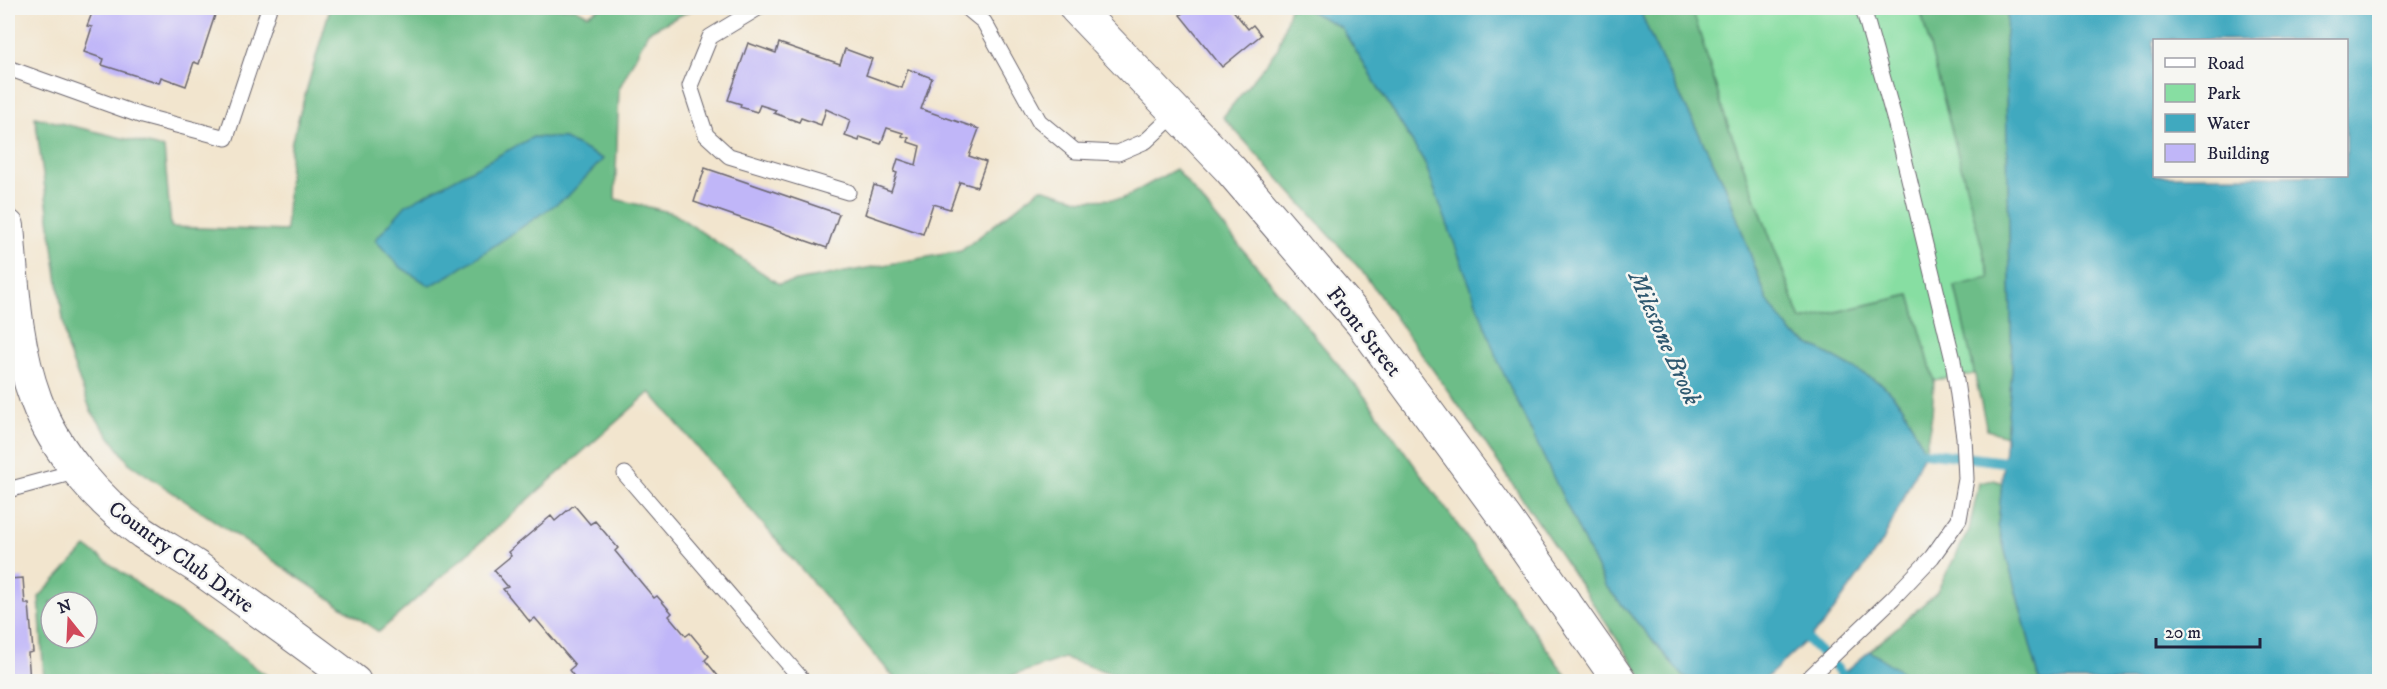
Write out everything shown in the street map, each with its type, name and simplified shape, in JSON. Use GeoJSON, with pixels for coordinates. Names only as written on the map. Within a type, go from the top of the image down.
{"type":"FeatureCollection","features":[{"type":"Feature","properties":{"kind":"main road","name":"Front Street"},"geometry":{"type":"LineString","coordinates":[[1076,8],[1230,169],[1361,322],[1506,519],[1620,681]]}},
{"type":"Feature","properties":{"kind":"street","name":"Country Club Drive"},"geometry":{"type":"LineString","coordinates":[[8,226],[15,317],[23,360],[36,402],[52,436],[78,471],[104,499],[142,532],[194,566],[355,681]]}},
{"type":"Feature","properties":{"kind":"lane"},"geometry":{"type":"LineString","coordinates":[[8,69],[142,116],[226,138],[269,8]]}},
{"type":"Feature","properties":{"kind":"lane"},"geometry":{"type":"LineString","coordinates":[[758,8],[710,37],[690,86],[706,135],[729,156],[848,192]]}},
{"type":"Feature","properties":{"kind":"lane"},"geometry":{"type":"LineString","coordinates":[[967,8],[984,22],[1039,121],[1075,151],[1118,153],[1146,141],[1176,112]]}},
{"type":"Feature","properties":{"kind":"lane"},"geometry":{"type":"LineString","coordinates":[[1805,681],[1893,598],[1932,557],[1959,519],[1966,478],[1964,437],[1953,360],[1896,125],[1863,8]]}},
{"type":"Feature","properties":{"kind":"lane"},"geometry":{"type":"LineString","coordinates":[[8,490],[78,471]]}},
{"type":"Feature","properties":{"kind":"lane"},"geometry":{"type":"LineString","coordinates":[[625,474],[804,681]]}},
{"type":"Feature","properties":{"kind":"green space"},"geometry":{"type":"Polygon","coordinates":[[[330,8],[575,8],[588,15],[600,8],[695,8],[648,32],[619,89],[615,199],[673,213],[779,284],[961,251],[1041,188],[1082,200],[1122,199],[1176,169],[1366,398],[1570,681],[1138,682],[1064,658],[997,681],[897,681],[650,392],[379,632],[129,463],[91,411],[67,348],[35,117],[164,148],[171,227],[286,231],[291,144],[330,8]]]}},
{"type":"Feature","properties":{"kind":"green space"},"geometry":{"type":"Polygon","coordinates":[[[1290,8],[1303,8],[1341,27],[1424,161],[1500,364],[1605,585],[1684,676],[1704,681],[1645,681],[1479,434],[1361,270],[1223,117],[1278,48],[1290,8]]]}},
{"type":"Feature","properties":{"kind":"green space"},"geometry":{"type":"Polygon","coordinates":[[[1639,8],[1695,8],[1694,15],[1725,117],[1801,320],[1910,295],[1934,380],[1932,415],[1925,452],[1902,405],[1882,384],[1793,335],[1767,300],[1725,185],[1654,44],[1639,8]]]}},
{"type":"Feature","properties":{"kind":"green space"},"geometry":{"type":"Polygon","coordinates":[[[1695,8],[1920,8],[1991,279],[1955,287],[1975,374],[1934,380],[1910,295],[1801,320],[1725,117],[1694,15],[1695,8]]]}},
{"type":"Feature","properties":{"kind":"green space"},"geometry":{"type":"Polygon","coordinates":[[[1920,8],[2008,8],[2005,42],[2012,370],[2006,436],[1987,430],[1955,286],[1990,278],[1920,8]]]}},
{"type":"Feature","properties":{"kind":"green space"},"geometry":{"type":"Polygon","coordinates":[[[1994,480],[2002,483],[1998,525],[2040,681],[1915,681],[1870,651],[1936,593],[1969,530],[1979,483],[1994,480]]]}},
{"type":"Feature","properties":{"kind":"green space"},"geometry":{"type":"Polygon","coordinates":[[[86,547],[274,681],[44,681],[42,650],[99,650],[99,590],[46,590],[86,547]]]}},
{"type":"Feature","properties":{"kind":"water"},"geometry":{"type":"Polygon","coordinates":[[[1303,8],[1639,8],[1654,44],[1725,185],[1767,300],[1793,335],[1882,384],[1902,405],[1925,452],[1883,541],[1825,623],[1763,681],[1704,681],[1684,677],[1605,585],[1499,364],[1424,161],[1341,27],[1303,8]]]}},
{"type":"Feature","properties":{"kind":"water"},"geometry":{"type":"Polygon","coordinates":[[[2008,8],[2379,8],[2379,681],[2040,681],[1998,525],[2012,370],[2005,42],[2008,8]]]}},
{"type":"Feature","properties":{"kind":"water"},"geometry":{"type":"Polygon","coordinates":[[[533,137],[563,138],[603,159],[568,196],[455,272],[430,286],[400,267],[375,240],[406,205],[533,137]]]}},
{"type":"Feature","properties":{"kind":"water"},"geometry":{"type":"Polygon","coordinates":[[[1870,651],[1915,681],[1834,681],[1870,651]]]}},
{"type":"Feature","properties":{"kind":"building"},"geometry":{"type":"Polygon","coordinates":[[[94,8],[217,9],[199,64],[194,62],[186,86],[161,77],[159,83],[102,65],[104,59],[84,52],[92,27],[87,26],[94,8]]]}},
{"type":"Feature","properties":{"kind":"building"},"geometry":{"type":"Polygon","coordinates":[[[1190,8],[1231,8],[1248,29],[1253,25],[1261,35],[1222,67],[1180,15],[1190,8]]]}},
{"type":"Feature","properties":{"kind":"building"},"geometry":{"type":"Polygon","coordinates":[[[748,43],[776,53],[779,43],[840,64],[845,49],[872,59],[866,75],[902,88],[908,69],[932,78],[921,109],[979,129],[969,156],[986,162],[977,187],[960,182],[950,209],[933,204],[923,234],[865,214],[874,185],[891,191],[897,173],[894,172],[898,159],[916,165],[920,146],[908,142],[909,138],[902,136],[903,133],[887,128],[881,144],[860,137],[859,141],[845,136],[850,120],[826,109],[821,125],[801,118],[799,122],[774,113],[776,110],[760,105],[757,112],[740,107],[741,104],[728,100],[748,43]]]}},
{"type":"Feature","properties":{"kind":"building"},"geometry":{"type":"Polygon","coordinates":[[[705,168],[839,214],[827,248],[694,202],[705,168]]]}},
{"type":"Feature","properties":{"kind":"building"},"geometry":{"type":"Polygon","coordinates":[[[574,505],[590,524],[595,521],[618,548],[615,551],[654,598],[657,596],[672,613],[669,616],[686,636],[690,633],[709,656],[705,660],[723,682],[578,682],[569,670],[575,665],[535,618],[530,622],[503,589],[508,587],[494,570],[511,556],[508,552],[551,516],[555,521],[574,505]]]}},
{"type":"Feature","properties":{"kind":"building"},"geometry":{"type":"Polygon","coordinates":[[[23,578],[25,604],[29,604],[33,652],[28,653],[30,682],[8,682],[8,579],[23,578]]]}},
{"type":"Feature","properties":{"kind":"waterway"},"geometry":{"type":"LineString","coordinates":[[1925,452],[2004,462]]}},
{"type":"Feature","properties":{"kind":"waterway","name":"Milestone Brook"},"geometry":{"type":"LineString","coordinates":[[1800,630],[1848,682]]}}]}
